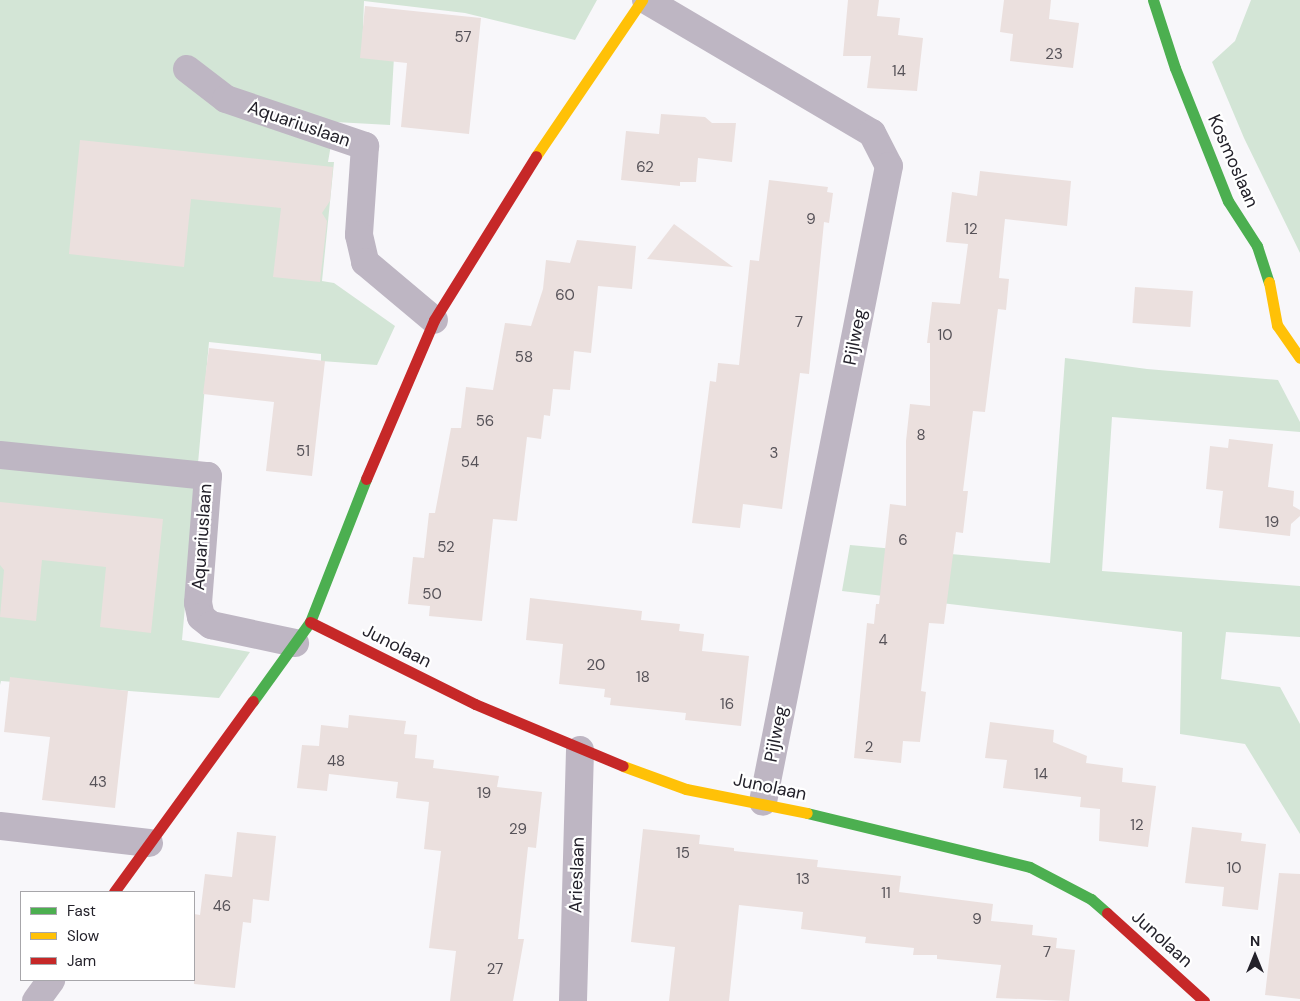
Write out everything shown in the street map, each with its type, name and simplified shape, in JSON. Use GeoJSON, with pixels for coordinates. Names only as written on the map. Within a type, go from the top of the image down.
{"type":"FeatureCollection","features":[{"type":"Feature","properties":{"kind":"street"},"geometry":{"type":"LineString","coordinates":[[115,891],[310,622],[360,492],[434,320],[532,162],[642,0]]}},
{"type":"Feature","properties":{"kind":"street","name":"Pijlweg"},"geometry":{"type":"LineString","coordinates":[[646,0],[872,133],[888,166],[763,802]]}},
{"type":"Feature","properties":{"kind":"street","name":"Kosmoslaan"},"geometry":{"type":"LineString","coordinates":[[1153,0],[1175,68],[1228,200],[1257,246],[1269,282],[1277,325],[1300,358]]}},
{"type":"Feature","properties":{"kind":"street","name":"Aquariuslaan"},"geometry":{"type":"LineString","coordinates":[[187,69],[226,99],[365,146],[359,235],[365,262],[434,320]]}},
{"type":"Feature","properties":{"kind":"street","name":"Aquariuslaan"},"geometry":{"type":"LineString","coordinates":[[0,455],[208,476],[198,603],[201,617],[211,625],[295,643]]}},
{"type":"Feature","properties":{"kind":"street","name":"Junolaan"},"geometry":{"type":"LineString","coordinates":[[310,622],[475,704],[580,750],[686,789],[763,802],[1030,867],[1091,899],[1204,1001]]}},
{"type":"Feature","properties":{"kind":"street","name":"Arieslaan"},"geometry":{"type":"LineString","coordinates":[[573,1001],[580,750]]}},
{"type":"Feature","properties":{"kind":"street"},"geometry":{"type":"LineString","coordinates":[[0,826],[149,843]]}},
{"type":"Feature","properties":{"kind":"street"},"geometry":{"type":"LineString","coordinates":[[36,1001],[51,981]]}},
{"type":"Feature","properties":{"kind":"green space"},"geometry":{"type":"Polygon","coordinates":[[[0,0],[597,0],[575,40],[465,13],[364,1],[362,56],[394,57],[390,125],[335,122],[328,162],[334,162],[322,281],[334,283],[395,326],[377,365],[321,361],[321,354],[209,342],[182,640],[250,652],[219,698],[1,681],[0,685],[0,0]]]}},
{"type":"Feature","properties":{"kind":"green space"},"geometry":{"type":"Polygon","coordinates":[[[1251,0],[1300,0],[1300,253],[1244,138],[1212,62],[1235,41],[1251,0]]]}},
{"type":"Feature","properties":{"kind":"green space"},"geometry":{"type":"Polygon","coordinates":[[[1065,358],[1147,369],[1278,380],[1300,422],[1300,432],[1112,417],[1102,571],[1300,586],[1300,637],[1226,632],[1221,679],[1280,687],[1300,724],[1300,834],[1245,744],[1180,734],[1182,632],[842,591],[850,545],[1050,563],[1065,358]]]}},
{"type":"Feature","properties":{"kind":"building"},"geometry":{"type":"Polygon","coordinates":[[[848,0],[879,0],[877,16],[900,18],[898,35],[923,38],[917,91],[867,88],[871,56],[843,56],[848,0]]]}},
{"type":"Feature","properties":{"kind":"building"},"geometry":{"type":"Polygon","coordinates":[[[1004,0],[1051,0],[1049,19],[1079,23],[1073,68],[1010,61],[1013,34],[1000,32],[1004,0]]]}},
{"type":"Feature","properties":{"kind":"building"},"geometry":{"type":"Polygon","coordinates":[[[365,6],[481,18],[469,134],[401,127],[407,63],[360,58],[365,6]]]}},
{"type":"Feature","properties":{"kind":"building"},"geometry":{"type":"Polygon","coordinates":[[[661,114],[705,117],[712,123],[736,123],[732,162],[698,158],[696,182],[680,182],[680,186],[621,180],[626,131],[659,134],[661,114]]]}},
{"type":"Feature","properties":{"kind":"building"},"geometry":{"type":"Polygon","coordinates":[[[80,140],[333,167],[330,201],[322,213],[327,221],[320,282],[273,277],[281,208],[191,199],[184,267],[69,254],[80,140]]]}},
{"type":"Feature","properties":{"kind":"building"},"geometry":{"type":"Polygon","coordinates":[[[980,171],[1071,181],[1067,226],[1005,219],[999,278],[1009,279],[1006,310],[998,309],[985,412],[973,411],[963,491],[968,491],[963,533],[956,532],[944,624],[929,623],[921,691],[926,692],[920,742],[903,741],[901,763],[854,758],[867,623],[874,624],[876,604],[879,604],[890,504],[906,506],[906,441],[910,404],[930,406],[930,343],[927,343],[932,302],[960,304],[968,244],[946,242],[952,192],[977,196],[980,171]]]}},
{"type":"Feature","properties":{"kind":"building"},"geometry":{"type":"Polygon","coordinates":[[[769,180],[828,187],[827,192],[833,193],[829,223],[824,222],[809,374],[800,373],[782,509],[743,504],[740,528],[692,523],[710,381],[716,382],[718,363],[739,365],[750,260],[759,261],[769,180]]]}},
{"type":"Feature","properties":{"kind":"building"},"geometry":{"type":"Polygon","coordinates":[[[674,224],[733,267],[647,259],[674,224]]]}},
{"type":"Feature","properties":{"kind":"building"},"geometry":{"type":"Polygon","coordinates":[[[577,240],[636,246],[632,289],[598,286],[591,353],[574,351],[570,390],[553,389],[550,416],[544,415],[541,439],[527,437],[517,521],[493,519],[482,621],[429,616],[430,606],[408,604],[413,557],[424,558],[429,513],[435,513],[451,428],[461,428],[466,387],[493,390],[505,323],[531,326],[543,289],[546,260],[570,263],[577,240]]]}},
{"type":"Feature","properties":{"kind":"building"},"geometry":{"type":"Polygon","coordinates":[[[1135,287],[1193,291],[1190,327],[1132,323],[1135,287]]]}},
{"type":"Feature","properties":{"kind":"building"},"geometry":{"type":"Polygon","coordinates":[[[209,348],[325,361],[312,476],[266,471],[274,402],[203,394],[209,348]]]}},
{"type":"Feature","properties":{"kind":"building"},"geometry":{"type":"Polygon","coordinates":[[[1229,439],[1273,444],[1268,487],[1294,491],[1293,506],[1300,510],[1300,516],[1291,524],[1290,536],[1219,528],[1223,491],[1206,489],[1210,446],[1228,448],[1229,439]]]}},
{"type":"Feature","properties":{"kind":"building"},"geometry":{"type":"Polygon","coordinates":[[[0,502],[163,519],[151,633],[100,627],[106,567],[42,560],[36,621],[0,617],[4,570],[0,565],[0,502]]]}},
{"type":"Feature","properties":{"kind":"building"},"geometry":{"type":"Polygon","coordinates":[[[530,598],[642,611],[641,620],[680,624],[679,631],[704,634],[702,651],[749,656],[741,726],[685,720],[686,713],[610,705],[611,698],[604,697],[605,689],[559,684],[563,644],[526,640],[530,598]]]}},
{"type":"Feature","properties":{"kind":"building"},"geometry":{"type":"Polygon","coordinates":[[[10,677],[128,691],[115,808],[42,800],[50,737],[4,732],[10,677]]]}},
{"type":"Feature","properties":{"kind":"building"},"geometry":{"type":"Polygon","coordinates":[[[349,715],[406,721],[404,734],[417,735],[415,758],[434,760],[433,768],[499,776],[497,787],[542,792],[536,848],[528,847],[518,939],[524,939],[513,1001],[450,1001],[456,951],[429,948],[441,851],[424,849],[429,802],[396,798],[398,782],[329,774],[327,791],[297,788],[302,745],[319,746],[321,725],[348,728],[349,715]]]}},
{"type":"Feature","properties":{"kind":"building"},"geometry":{"type":"Polygon","coordinates":[[[990,722],[1054,730],[1053,742],[1087,756],[1086,763],[1123,768],[1122,782],[1156,786],[1148,847],[1099,841],[1100,809],[1080,807],[1081,797],[1003,788],[1007,760],[985,758],[990,722]]]}},
{"type":"Feature","properties":{"kind":"building"},"geometry":{"type":"Polygon","coordinates":[[[1192,827],[1242,833],[1241,841],[1266,844],[1258,910],[1222,906],[1224,887],[1185,883],[1192,827]]]}},
{"type":"Feature","properties":{"kind":"building"},"geometry":{"type":"Polygon","coordinates":[[[643,829],[700,835],[699,844],[734,848],[734,851],[818,860],[817,867],[901,876],[899,892],[993,904],[991,921],[1033,925],[1032,935],[1057,938],[1056,948],[1075,950],[1069,1001],[996,998],[1001,965],[937,959],[937,955],[913,955],[914,948],[865,943],[866,937],[801,929],[803,912],[739,905],[729,1001],[669,1001],[675,947],[631,942],[643,829]]]}},
{"type":"Feature","properties":{"kind":"building"},"geometry":{"type":"Polygon","coordinates":[[[237,832],[276,836],[269,901],[253,899],[251,923],[243,922],[235,988],[194,984],[195,914],[200,915],[205,874],[232,877],[237,832]]]}},
{"type":"Feature","properties":{"kind":"building"},"geometry":{"type":"Polygon","coordinates":[[[1279,873],[1300,874],[1300,999],[1265,995],[1279,873]]]}},
{"type":"Feature","properties":{"kind":"traffic: fast"},"geometry":{"type":"LineString","coordinates":[[1153,0],[1175,68],[1228,201],[1257,246],[1269,282]]}},
{"type":"Feature","properties":{"kind":"traffic: fast"},"geometry":{"type":"LineString","coordinates":[[253,701],[310,622],[366,479]]}},
{"type":"Feature","properties":{"kind":"traffic: fast"},"geometry":{"type":"LineString","coordinates":[[807,813],[1030,867],[1091,899],[1107,913]]}},
{"type":"Feature","properties":{"kind":"traffic: slow"},"geometry":{"type":"LineString","coordinates":[[536,156],[642,0]]}},
{"type":"Feature","properties":{"kind":"traffic: slow"},"geometry":{"type":"LineString","coordinates":[[1269,282],[1277,325],[1300,358]]}},
{"type":"Feature","properties":{"kind":"traffic: slow"},"geometry":{"type":"LineString","coordinates":[[623,766],[686,789],[807,813]]}},
{"type":"Feature","properties":{"kind":"traffic: jam"},"geometry":{"type":"LineString","coordinates":[[366,479],[434,320],[536,156]]}},
{"type":"Feature","properties":{"kind":"traffic: jam"},"geometry":{"type":"LineString","coordinates":[[310,622],[475,704],[623,766]]}},
{"type":"Feature","properties":{"kind":"traffic: jam"},"geometry":{"type":"LineString","coordinates":[[115,891],[253,701]]}},
{"type":"Feature","properties":{"kind":"traffic: jam"},"geometry":{"type":"LineString","coordinates":[[1107,913],[1204,1001]]}}]}
